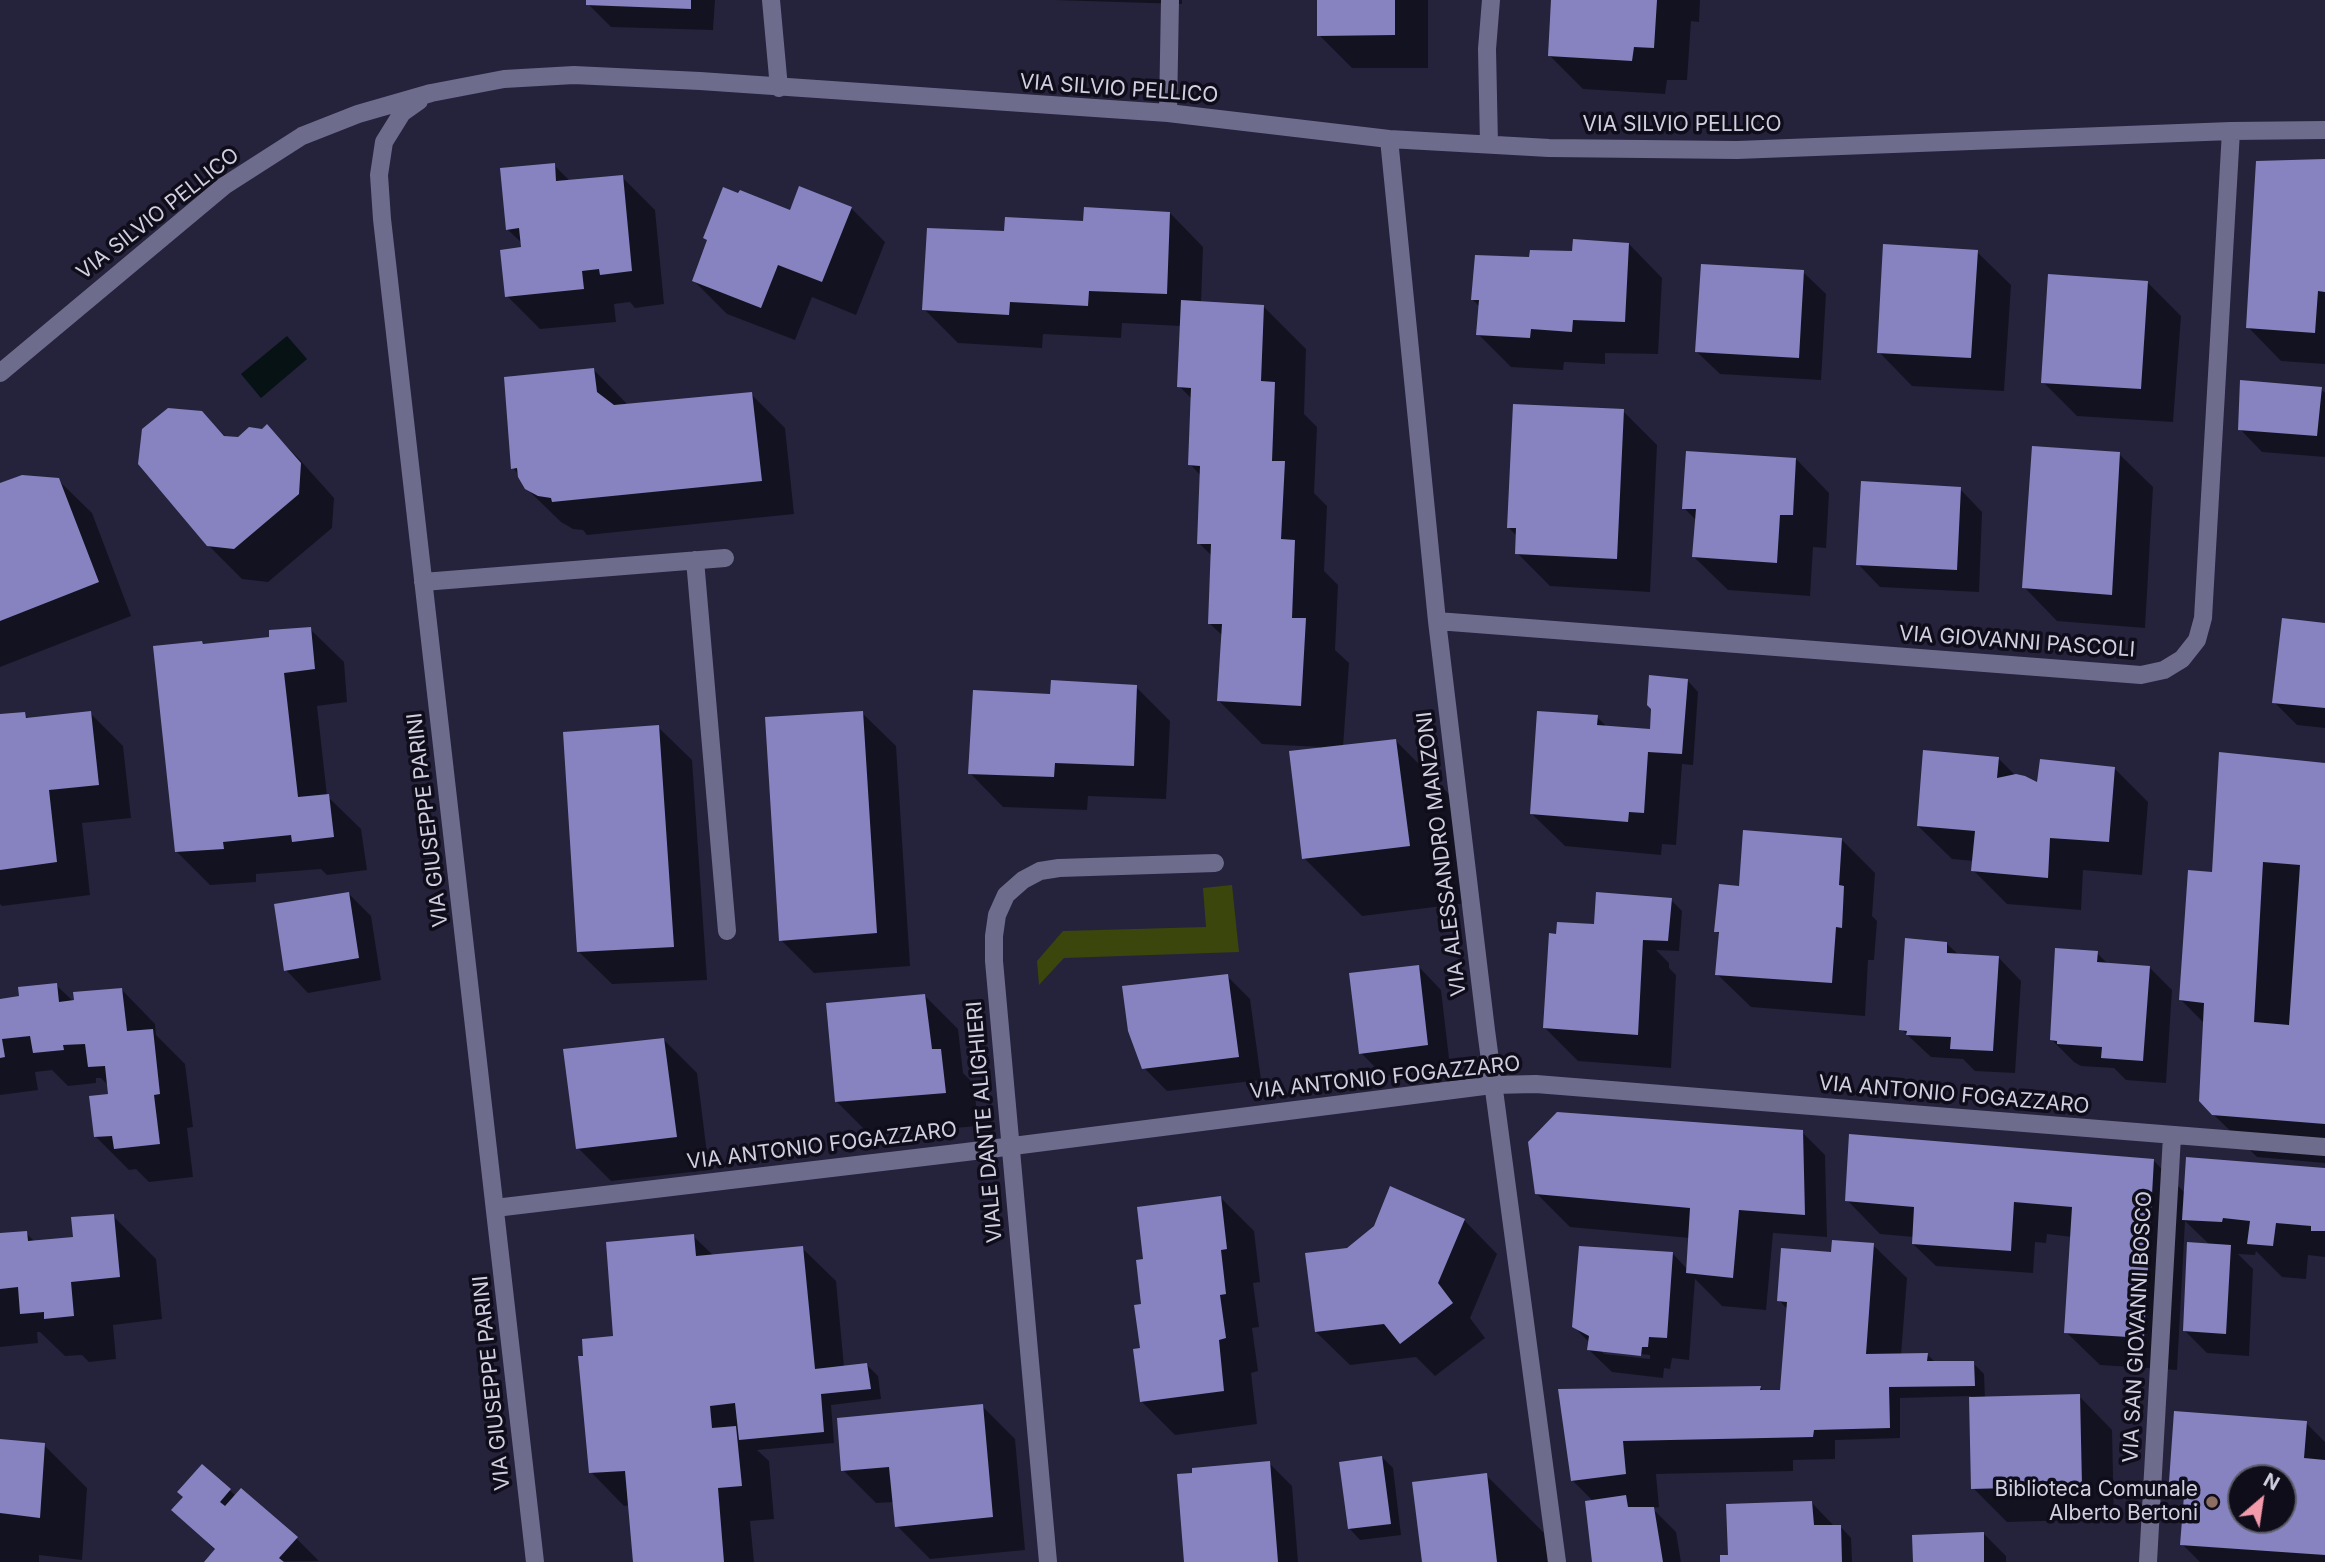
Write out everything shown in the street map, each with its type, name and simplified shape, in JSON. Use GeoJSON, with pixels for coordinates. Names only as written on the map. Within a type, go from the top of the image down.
{"type":"FeatureCollection","features":[{"type":"Feature","properties":{"kind":"street"},"geometry":{"type":"LineString","coordinates":[[771,0],[779,88]]}},
{"type":"Feature","properties":{"kind":"street"},"geometry":{"type":"LineString","coordinates":[[1168,113],[1170,0]]}},
{"type":"Feature","properties":{"kind":"street"},"geometry":{"type":"LineString","coordinates":[[1489,144],[1490,0]]}},
{"type":"Feature","properties":{"kind":"street","name":"VIA SILVIO PELLICO"},"geometry":{"type":"LineString","coordinates":[[0,373],[224,186],[302,136],[358,114],[431,93],[504,79],[574,75],[1168,113],[1389,139],[1549,148],[1737,149],[2325,130]]}},
{"type":"Feature","properties":{"kind":"street","name":"VIA GIUSEPPE PARINI"},"geometry":{"type":"LineString","coordinates":[[431,93],[402,113],[384,142],[379,175],[535,1562]]}},
{"type":"Feature","properties":{"kind":"street","name":"VIA GIOVANNI PASCOLI"},"geometry":{"type":"LineString","coordinates":[[1437,621],[2141,675],[2164,670],[2182,659],[2197,640],[2203,618],[2231,131]]}},
{"type":"Feature","properties":{"kind":"street","name":"VIA ALESSANDRO MANZONI"},"geometry":{"type":"LineString","coordinates":[[1389,139],[1437,621],[1492,1085],[1557,1562]]}},
{"type":"Feature","properties":{"kind":"street"},"geometry":{"type":"LineString","coordinates":[[423,582],[725,558]]}},
{"type":"Feature","properties":{"kind":"street"},"geometry":{"type":"LineString","coordinates":[[695,560],[727,931]]}},
{"type":"Feature","properties":{"kind":"street","name":"VIALE DANTE ALIGHIERI"},"geometry":{"type":"LineString","coordinates":[[1048,1562],[1009,1146],[994,936],[997,915],[1006,895],[1023,880],[1040,871],[1215,863]]}},
{"type":"Feature","properties":{"kind":"street","name":"VIA ANTONIO FOGAZZARO"},"geometry":{"type":"LineString","coordinates":[[495,1208],[1492,1085],[1536,1084],[2325,1147]]}},
{"type":"Feature","properties":{"kind":"street","name":"VIA SAN GIOVANNI BOSCO"},"geometry":{"type":"LineString","coordinates":[[2148,1562],[2172,1136]]}},
{"type":"Feature","properties":{"kind":"green space"},"geometry":{"type":"Polygon","coordinates":[[[1232,885],[1239,952],[1064,958],[1039,985],[1037,961],[1063,931],[1206,927],[1203,888],[1232,885]]]}},
{"type":"Feature","properties":{"kind":"shaded area"},"geometry":{"type":"Polygon","coordinates":[[[287,336],[307,359],[261,398],[241,374],[287,336]]]}},
{"type":"Feature","properties":{"kind":"building"},"geometry":{"type":"Polygon","coordinates":[[[586,0],[691,0],[691,9],[586,5],[586,0]]]}},
{"type":"Feature","properties":{"kind":"building"},"geometry":{"type":"Polygon","coordinates":[[[1317,0],[1395,0],[1395,35],[1317,36],[1317,0]]]}},
{"type":"Feature","properties":{"kind":"building"},"geometry":{"type":"Polygon","coordinates":[[[1551,0],[1657,0],[1654,48],[1634,47],[1632,61],[1548,56],[1551,0]]]}},
{"type":"Feature","properties":{"kind":"building"},"geometry":{"type":"Polygon","coordinates":[[[2325,159],[2325,292],[2318,291],[2315,333],[2246,328],[2256,161],[2325,159]]]}},
{"type":"Feature","properties":{"kind":"building"},"geometry":{"type":"Polygon","coordinates":[[[555,163],[556,181],[623,175],[632,271],[600,275],[599,269],[582,271],[584,289],[505,297],[500,250],[521,247],[519,228],[506,230],[500,168],[555,163]]]}},
{"type":"Feature","properties":{"kind":"building"},"geometry":{"type":"Polygon","coordinates":[[[799,186],[852,207],[822,282],[778,265],[761,308],[692,281],[707,240],[703,238],[723,187],[738,193],[740,190],[790,210],[799,186]]]}},
{"type":"Feature","properties":{"kind":"building"},"geometry":{"type":"Polygon","coordinates":[[[1084,207],[1170,212],[1167,294],[1089,291],[1088,306],[1010,302],[1009,315],[922,310],[927,228],[1004,231],[1005,217],[1083,221],[1084,207]]]}},
{"type":"Feature","properties":{"kind":"building"},"geometry":{"type":"Polygon","coordinates":[[[1573,239],[1629,243],[1625,322],[1573,320],[1572,332],[1531,329],[1530,338],[1476,335],[1479,300],[1471,300],[1475,255],[1529,257],[1530,250],[1572,251],[1573,239]]]}},
{"type":"Feature","properties":{"kind":"building"},"geometry":{"type":"Polygon","coordinates":[[[1883,244],[1978,250],[1971,358],[1877,353],[1883,244]]]}},
{"type":"Feature","properties":{"kind":"building"},"geometry":{"type":"Polygon","coordinates":[[[1701,264],[1804,270],[1799,358],[1695,352],[1701,264]]]}},
{"type":"Feature","properties":{"kind":"building"},"geometry":{"type":"Polygon","coordinates":[[[2048,274],[2148,281],[2141,389],[2041,383],[2048,274]]]}},
{"type":"Feature","properties":{"kind":"building"},"geometry":{"type":"Polygon","coordinates":[[[1181,300],[1264,305],[1261,381],[1275,382],[1272,461],[1285,461],[1281,539],[1295,540],[1292,618],[1306,618],[1301,706],[1217,701],[1222,624],[1208,624],[1211,544],[1197,544],[1200,466],[1188,465],[1191,388],[1177,387],[1181,300]]]}},
{"type":"Feature","properties":{"kind":"building"},"geometry":{"type":"Polygon","coordinates":[[[594,368],[597,392],[614,405],[752,392],[762,481],[552,502],[551,498],[538,496],[525,489],[518,477],[517,468],[511,469],[504,377],[594,368]]]}},
{"type":"Feature","properties":{"kind":"building"},"geometry":{"type":"Polygon","coordinates":[[[2240,380],[2322,387],[2317,436],[2238,430],[2240,380]]]}},
{"type":"Feature","properties":{"kind":"building"},"geometry":{"type":"Polygon","coordinates":[[[1513,404],[1624,409],[1617,559],[1515,554],[1516,528],[1507,528],[1513,404]]]}},
{"type":"Feature","properties":{"kind":"building"},"geometry":{"type":"Polygon","coordinates":[[[168,408],[202,411],[224,436],[238,437],[249,427],[262,429],[267,424],[301,463],[299,494],[234,549],[207,546],[138,464],[142,429],[168,408]]]}},
{"type":"Feature","properties":{"kind":"building"},"geometry":{"type":"Polygon","coordinates":[[[2032,446],[2120,452],[2112,595],[2022,588],[2032,446]]]}},
{"type":"Feature","properties":{"kind":"building"},"geometry":{"type":"Polygon","coordinates":[[[1686,451],[1796,458],[1793,515],[1780,515],[1777,563],[1692,557],[1696,509],[1682,509],[1686,451]]]}},
{"type":"Feature","properties":{"kind":"building"},"geometry":{"type":"Polygon","coordinates":[[[22,475],[59,478],[99,582],[0,621],[0,483],[22,475]]]}},
{"type":"Feature","properties":{"kind":"building"},"geometry":{"type":"Polygon","coordinates":[[[1861,481],[1961,487],[1957,570],[1856,565],[1861,481]]]}},
{"type":"Feature","properties":{"kind":"building"},"geometry":{"type":"Polygon","coordinates":[[[2282,618],[2325,623],[2325,708],[2272,703],[2282,618]]]}},
{"type":"Feature","properties":{"kind":"building"},"geometry":{"type":"Polygon","coordinates":[[[311,627],[315,669],[284,673],[298,797],[329,794],[334,837],[292,842],[291,835],[223,842],[224,849],[175,852],[153,646],[269,637],[269,630],[311,627]]]}},
{"type":"Feature","properties":{"kind":"building"},"geometry":{"type":"Polygon","coordinates":[[[1649,675],[1688,679],[1682,754],[1648,752],[1644,813],[1629,812],[1628,822],[1530,814],[1537,711],[1598,715],[1597,725],[1650,729],[1651,709],[1647,705],[1649,675]]]}},
{"type":"Feature","properties":{"kind":"building"},"geometry":{"type":"Polygon","coordinates":[[[1051,680],[1137,685],[1134,766],[1055,763],[1054,777],[968,774],[973,690],[1050,694],[1051,680]]]}},
{"type":"Feature","properties":{"kind":"building"},"geometry":{"type":"Polygon","coordinates":[[[91,711],[99,785],[49,790],[57,862],[0,870],[0,714],[25,712],[26,718],[91,711]]]}},
{"type":"Feature","properties":{"kind":"building"},"geometry":{"type":"Polygon","coordinates":[[[863,711],[877,933],[779,941],[765,717],[863,711]]]}},
{"type":"Feature","properties":{"kind":"building"},"geometry":{"type":"Polygon","coordinates":[[[659,725],[674,947],[577,952],[563,732],[659,725]]]}},
{"type":"Feature","properties":{"kind":"building"},"geometry":{"type":"Polygon","coordinates":[[[1396,739],[1410,846],[1302,859],[1289,751],[1396,739]]]}},
{"type":"Feature","properties":{"kind":"building"},"geometry":{"type":"Polygon","coordinates":[[[1923,750],[1999,757],[1997,778],[2016,774],[2037,782],[2040,759],[2115,767],[2109,842],[2050,838],[2048,878],[1971,871],[1975,831],[1917,826],[1923,750]]]}},
{"type":"Feature","properties":{"kind":"building"},"geometry":{"type":"Polygon","coordinates":[[[2219,752],[2325,763],[2325,1124],[2212,1115],[2199,1101],[2204,1003],[2179,1000],[2188,870],[2212,872],[2219,752]],[[2263,862],[2254,1022],[2289,1025],[2300,865],[2263,862]]]}},
{"type":"Feature","properties":{"kind":"building"},"geometry":{"type":"Polygon","coordinates":[[[1743,830],[1842,838],[1839,885],[1844,886],[1842,928],[1836,927],[1832,983],[1715,975],[1719,932],[1714,932],[1719,884],[1739,886],[1743,830]]]}},
{"type":"Feature","properties":{"kind":"building"},"geometry":{"type":"Polygon","coordinates":[[[349,892],[359,958],[284,971],[274,904],[349,892]]]}},
{"type":"Feature","properties":{"kind":"building"},"geometry":{"type":"Polygon","coordinates":[[[1596,892],[1672,898],[1668,941],[1643,940],[1638,1035],[1543,1028],[1549,933],[1556,934],[1557,922],[1594,924],[1596,892]]]}},
{"type":"Feature","properties":{"kind":"building"},"geometry":{"type":"Polygon","coordinates":[[[1905,938],[1947,942],[1947,953],[1999,956],[1993,1051],[1950,1049],[1951,1037],[1906,1035],[1907,1031],[1899,1030],[1905,938]]]}},
{"type":"Feature","properties":{"kind":"building"},"geometry":{"type":"Polygon","coordinates":[[[2055,948],[2098,951],[2097,962],[2150,966],[2143,1061],[2101,1058],[2102,1047],[2057,1044],[2057,1041],[2050,1040],[2055,948]]]}},
{"type":"Feature","properties":{"kind":"building"},"geometry":{"type":"Polygon","coordinates":[[[1419,965],[1428,1045],[1359,1054],[1349,973],[1419,965]]]}},
{"type":"Feature","properties":{"kind":"building"},"geometry":{"type":"Polygon","coordinates":[[[1228,974],[1239,1057],[1142,1069],[1128,1031],[1122,986],[1228,974]]]}},
{"type":"Feature","properties":{"kind":"building"},"geometry":{"type":"Polygon","coordinates":[[[57,983],[59,1002],[74,1000],[73,992],[122,988],[127,1031],[153,1029],[160,1094],[154,1095],[160,1144],[114,1149],[112,1136],[94,1137],[89,1096],[108,1094],[105,1066],[88,1067],[85,1044],[63,1045],[64,1050],[33,1053],[30,1036],[2,1039],[5,1057],[0,1058],[0,999],[19,996],[18,987],[57,983]]]}},
{"type":"Feature","properties":{"kind":"building"},"geometry":{"type":"Polygon","coordinates":[[[925,994],[932,1049],[941,1049],[946,1093],[835,1102],[826,1003],[925,994]]]}},
{"type":"Feature","properties":{"kind":"building"},"geometry":{"type":"Polygon","coordinates":[[[664,1038],[677,1137],[576,1149],[563,1049],[664,1038]]]}},
{"type":"Feature","properties":{"kind":"building"},"geometry":{"type":"Polygon","coordinates":[[[1557,1112],[1803,1130],[1805,1215],[1739,1210],[1733,1278],[1686,1273],[1690,1208],[1535,1194],[1528,1142],[1557,1112]]]}},
{"type":"Feature","properties":{"kind":"building"},"geometry":{"type":"Polygon","coordinates":[[[1849,1134],[2154,1159],[2144,1338],[2064,1333],[2072,1207],[2014,1202],[2011,1251],[1912,1244],[1914,1207],[1845,1201],[1849,1134]]]}},
{"type":"Feature","properties":{"kind":"building"},"geometry":{"type":"Polygon","coordinates":[[[2186,1157],[2325,1168],[2325,1231],[2311,1231],[2311,1226],[2276,1223],[2273,1246],[2247,1244],[2250,1221],[2223,1218],[2222,1222],[2182,1220],[2186,1157]]]}},
{"type":"Feature","properties":{"kind":"building"},"geometry":{"type":"Polygon","coordinates":[[[1390,1186],[1465,1219],[1438,1283],[1453,1303],[1400,1344],[1384,1324],[1315,1332],[1305,1253],[1347,1248],[1374,1226],[1390,1186]]]}},
{"type":"Feature","properties":{"kind":"building"},"geometry":{"type":"Polygon","coordinates":[[[1221,1196],[1227,1249],[1221,1250],[1226,1294],[1220,1295],[1226,1338],[1219,1340],[1224,1391],[1140,1402],[1133,1349],[1140,1348],[1134,1305],[1141,1304],[1136,1260],[1143,1259],[1137,1207],[1221,1196]]]}},
{"type":"Feature","properties":{"kind":"building"},"geometry":{"type":"Polygon","coordinates":[[[114,1214],[120,1277],[71,1282],[74,1316],[44,1319],[44,1312],[20,1314],[18,1287],[0,1289],[0,1233],[27,1231],[28,1241],[73,1237],[71,1217],[114,1214]]]}},
{"type":"Feature","properties":{"kind":"building"},"geometry":{"type":"Polygon","coordinates":[[[694,1234],[696,1256],[803,1246],[815,1369],[867,1363],[871,1389],[821,1394],[824,1432],[739,1440],[735,1403],[710,1406],[712,1428],[736,1426],[742,1486],[718,1488],[724,1562],[633,1562],[625,1471],[589,1473],[578,1356],[583,1356],[582,1339],[613,1336],[606,1242],[694,1234]]]}},
{"type":"Feature","properties":{"kind":"building"},"geometry":{"type":"Polygon","coordinates":[[[1832,1240],[1874,1243],[1866,1354],[1928,1353],[1927,1361],[1974,1361],[1975,1386],[1889,1387],[1890,1428],[1814,1430],[1813,1437],[1623,1441],[1626,1474],[1571,1481],[1558,1389],[1761,1386],[1760,1390],[1780,1390],[1787,1302],[1777,1301],[1781,1248],[1831,1252],[1832,1240]]]}},
{"type":"Feature","properties":{"kind":"building"},"geometry":{"type":"Polygon","coordinates":[[[2187,1242],[2231,1245],[2226,1334],[2183,1331],[2187,1242]]]}},
{"type":"Feature","properties":{"kind":"building"},"geometry":{"type":"Polygon","coordinates":[[[1579,1246],[1673,1252],[1667,1338],[1649,1337],[1648,1347],[1642,1347],[1641,1356],[1587,1350],[1589,1336],[1572,1327],[1579,1246]]]}},
{"type":"Feature","properties":{"kind":"building"},"geometry":{"type":"Polygon","coordinates":[[[2080,1394],[2082,1486],[1971,1489],[1969,1397],[2080,1394]]]}},
{"type":"Feature","properties":{"kind":"building"},"geometry":{"type":"Polygon","coordinates":[[[983,1404],[993,1517],[895,1527],[889,1467],[841,1471],[837,1418],[983,1404]]]}},
{"type":"Feature","properties":{"kind":"building","name":"Biblioteca Comunale Alberto Bertoni"},"geometry":{"type":"Polygon","coordinates":[[[2174,1411],[2307,1421],[2304,1458],[2325,1460],[2325,1555],[2180,1545],[2185,1483],[2169,1482],[2174,1411]]]}},
{"type":"Feature","properties":{"kind":"building"},"geometry":{"type":"Polygon","coordinates":[[[0,1439],[45,1443],[40,1518],[0,1513],[0,1439]]]}},
{"type":"Feature","properties":{"kind":"building"},"geometry":{"type":"Polygon","coordinates":[[[1382,1456],[1391,1524],[1348,1529],[1339,1462],[1382,1456]]]}},
{"type":"Feature","properties":{"kind":"building"},"geometry":{"type":"Polygon","coordinates":[[[1270,1461],[1278,1562],[1184,1562],[1177,1474],[1192,1473],[1192,1468],[1270,1461]]]}},
{"type":"Feature","properties":{"kind":"building"},"geometry":{"type":"Polygon","coordinates":[[[202,1464],[231,1489],[220,1502],[225,1506],[241,1488],[298,1537],[279,1558],[284,1562],[204,1562],[215,1549],[171,1510],[183,1497],[177,1492],[202,1464]]]}},
{"type":"Feature","properties":{"kind":"building"},"geometry":{"type":"Polygon","coordinates":[[[1487,1473],[1497,1562],[1422,1562],[1412,1482],[1487,1473]]]}},
{"type":"Feature","properties":{"kind":"building"},"geometry":{"type":"Polygon","coordinates":[[[1626,1495],[1628,1507],[1654,1507],[1663,1562],[1592,1562],[1585,1501],[1626,1495]]]}},
{"type":"Feature","properties":{"kind":"building"},"geometry":{"type":"Polygon","coordinates":[[[1812,1501],[1814,1525],[1841,1525],[1842,1562],[1720,1562],[1720,1555],[1728,1555],[1726,1504],[1812,1501]]]}},
{"type":"Feature","properties":{"kind":"building"},"geometry":{"type":"Polygon","coordinates":[[[1984,1532],[1984,1562],[1913,1562],[1912,1535],[1984,1532]]]}},
{"type":"Feature","properties":{"kind":"place","name":"Biblioteca Comunale Alberto Bertoni"},"geometry":{"type":"Point","coordinates":[2212,1502]}}]}
